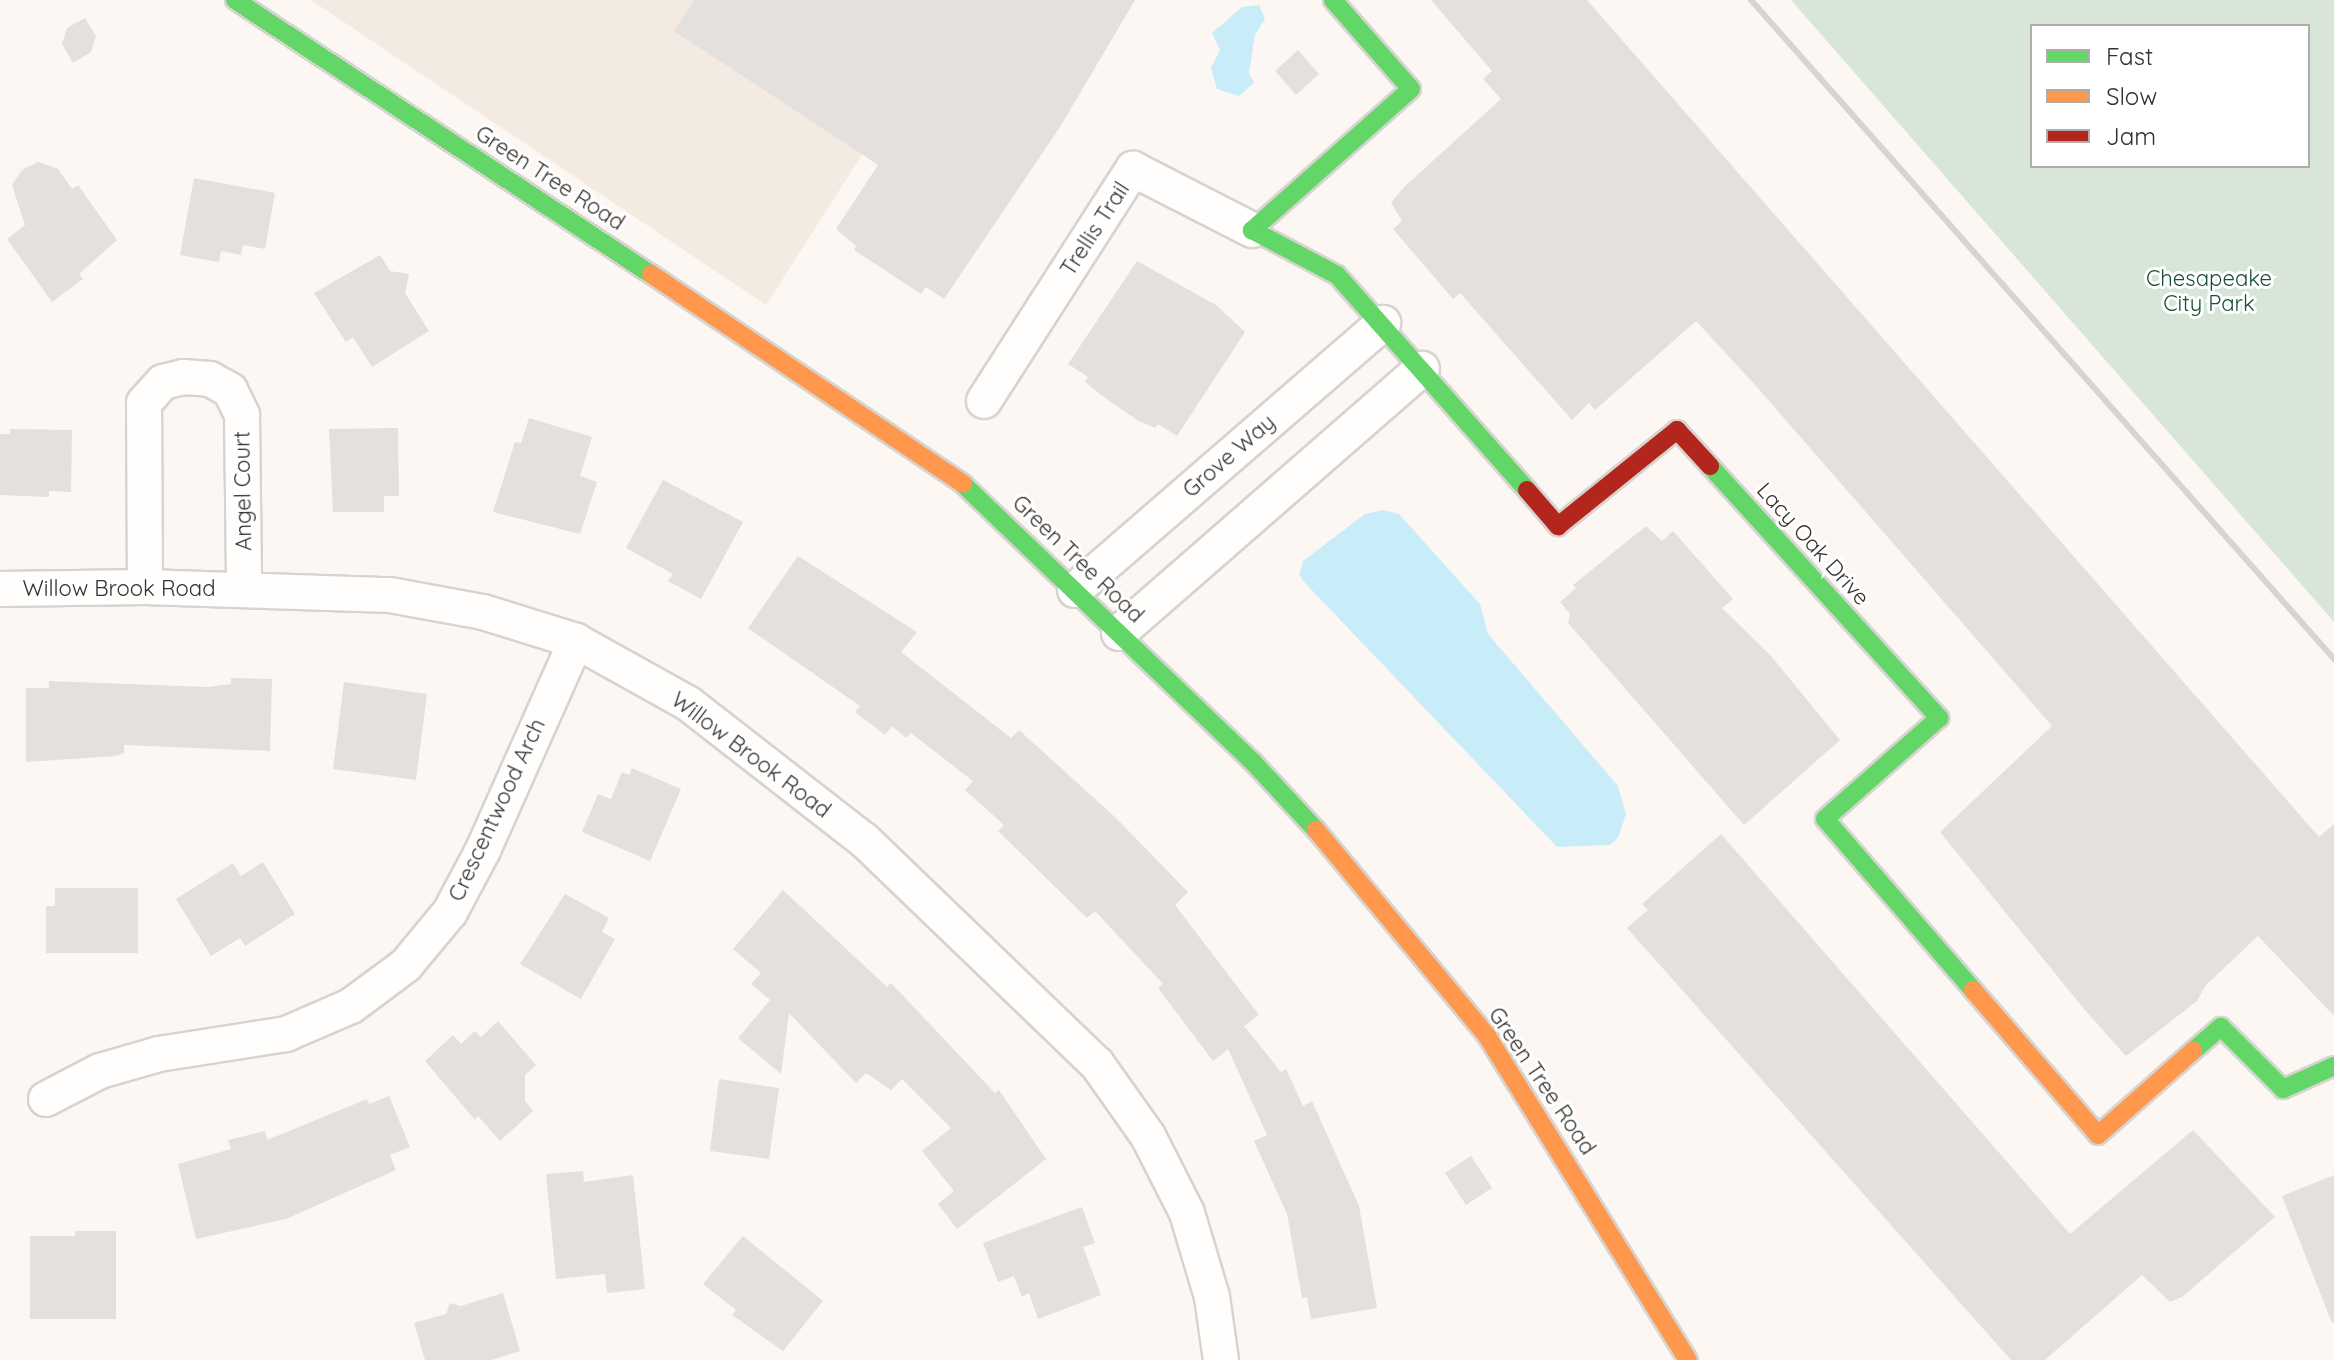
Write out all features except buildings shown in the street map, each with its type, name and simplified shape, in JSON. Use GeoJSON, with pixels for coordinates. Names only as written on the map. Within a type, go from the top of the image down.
{"type":"FeatureCollection","features":[{"type":"Feature","properties":{"kind":"street","name":"Green Tree Road"},"geometry":{"type":"LineString","coordinates":[[235,0],[930,458],[976,494],[1253,762],[1357,874],[1487,1036],[1549,1129],[1688,1360]]}},
{"type":"Feature","properties":{"kind":"street"},"geometry":{"type":"LineString","coordinates":[[1252,230],[1411,89],[1333,0]]}},
{"type":"Feature","properties":{"kind":"street","name":"Trellis Trail"},"geometry":{"type":"LineString","coordinates":[[984,401],[1133,169],[1252,230]]}},
{"type":"Feature","properties":{"kind":"street","name":"Lacy Oak Drive"},"geometry":{"type":"LineString","coordinates":[[1252,230],[1337,275],[1383,323],[1558,526],[1677,430],[1939,718],[1825,819],[2098,1135],[2221,1027],[2283,1089],[2334,1066]]}},
{"type":"Feature","properties":{"kind":"street","name":"Grove Way"},"geometry":{"type":"LineString","coordinates":[[1075,590],[1383,323]]}},
{"type":"Feature","properties":{"kind":"street"},"geometry":{"type":"LineString","coordinates":[[1119,633],[1422,369]]}},
{"type":"Feature","properties":{"kind":"street","name":"Angel Court"},"geometry":{"type":"LineString","coordinates":[[145,587],[144,403],[163,382],[183,377],[210,379],[230,390],[242,415],[244,590]]}},
{"type":"Feature","properties":{"kind":"street","name":"Willow Brook Road"},"geometry":{"type":"LineString","coordinates":[[0,589],[145,587],[390,595],[483,612],[576,641],[689,704],[864,840],[1097,1064],[1148,1136],[1187,1213],[1212,1297],[1221,1360]]}},
{"type":"Feature","properties":{"kind":"street","name":"Crescentwood Arch"},"geometry":{"type":"LineString","coordinates":[[46,1099],[100,1071],[159,1054],[286,1034],[351,1006],[406,965],[450,912],[483,850],[576,641]]}},
{"type":"Feature","properties":{"kind":"shaded area"},"geometry":{"type":"Polygon","coordinates":[[[311,0],[961,0],[766,305],[311,0]]]}},
{"type":"Feature","properties":{"kind":"green space","name":"Chesapeake City Park"},"geometry":{"type":"Polygon","coordinates":[[[1791,0],[2334,0],[2334,622],[1791,0]]]}},
{"type":"Feature","properties":{"kind":"water"},"geometry":{"type":"Polygon","coordinates":[[[1259,5],[1265,19],[1255,35],[1249,73],[1254,83],[1239,96],[1217,89],[1211,68],[1220,50],[1212,33],[1242,7],[1259,5]]]}},
{"type":"Feature","properties":{"kind":"water"},"geometry":{"type":"Polygon","coordinates":[[[1383,510],[1399,514],[1480,604],[1488,634],[1618,786],[1626,814],[1618,838],[1610,845],[1557,847],[1304,582],[1299,574],[1303,561],[1365,514],[1383,510]]]}},
{"type":"Feature","properties":{"kind":"railway"},"geometry":{"type":"LineString","coordinates":[[1751,0],[2334,659]]}},
{"type":"Feature","properties":{"kind":"traffic: fast"},"geometry":{"type":"LineString","coordinates":[[235,0],[651,274]]}},
{"type":"Feature","properties":{"kind":"traffic: fast"},"geometry":{"type":"LineString","coordinates":[[1333,0],[1411,89],[1252,230],[1337,275],[1527,490]]}},
{"type":"Feature","properties":{"kind":"traffic: fast"},"geometry":{"type":"LineString","coordinates":[[1710,466],[1939,718],[1825,819],[1973,990]]}},
{"type":"Feature","properties":{"kind":"traffic: fast"},"geometry":{"type":"LineString","coordinates":[[963,484],[1253,762],[1316,830]]}},
{"type":"Feature","properties":{"kind":"traffic: fast"},"geometry":{"type":"LineString","coordinates":[[2193,1051],[2221,1027],[2283,1089],[2334,1066]]}},
{"type":"Feature","properties":{"kind":"traffic: slow"},"geometry":{"type":"LineString","coordinates":[[651,274],[963,484]]}},
{"type":"Feature","properties":{"kind":"traffic: slow"},"geometry":{"type":"LineString","coordinates":[[1316,830],[1487,1036],[1688,1360]]}},
{"type":"Feature","properties":{"kind":"traffic: slow"},"geometry":{"type":"LineString","coordinates":[[1973,990],[2098,1135],[2193,1051]]}},
{"type":"Feature","properties":{"kind":"traffic: jam"},"geometry":{"type":"LineString","coordinates":[[1527,490],[1558,526],[1677,430],[1710,466]]}}]}
